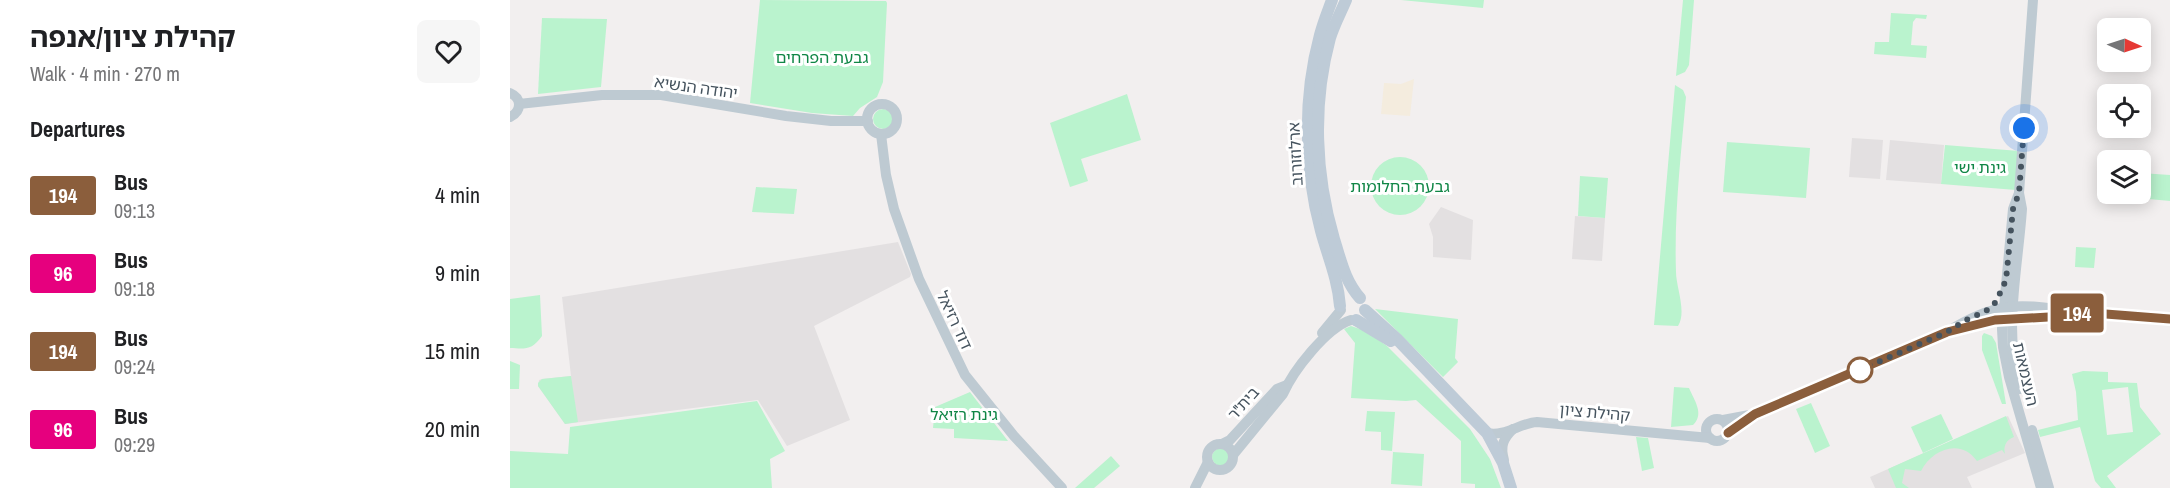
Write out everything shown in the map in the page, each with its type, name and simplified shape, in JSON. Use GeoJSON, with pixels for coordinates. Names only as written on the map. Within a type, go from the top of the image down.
{"type":"FeatureCollection","features":[{"type":"Feature","properties":{"kind":"main road","name":"ארלוזורוב"},"geometry":{"type":"LineString","coordinates":[[1332,0],[1320,35],[1312,82],[1308,164],[1321,231],[1338,283],[1341,308]]}},
{"type":"Feature","properties":{"kind":"main road","name":"ארלוזורוב"},"geometry":{"type":"LineString","coordinates":[[1346,0],[1330,37],[1322,80],[1318,163],[1329,221],[1343,269],[1349,286],[1360,298]]}},
{"type":"Feature","properties":{"kind":"main road"},"geometry":{"type":"LineString","coordinates":[[1357,317],[1364,303],[1360,298],[1348,297],[1342,302],[1341,308],[1345,318],[1357,317],[1398,339],[1487,433],[1499,453],[1508,486]]}},
{"type":"Feature","properties":{"kind":"main road"},"geometry":{"type":"LineString","coordinates":[[1357,317],[1394,344],[1483,436],[1508,486]]}},
{"type":"Feature","properties":{"kind":"street","name":"העצמאות"},"geometry":{"type":"LineString","coordinates":[[2033,0],[2019,193],[2013,209],[2007,345],[2009,378],[2041,488]]}},
{"type":"Feature","properties":{"kind":"street"},"geometry":{"type":"LineString","coordinates":[[510,93],[517,97],[519,104],[518,111],[510,117]]}},
{"type":"Feature","properties":{"kind":"street","name":"יהודה הנשיא"},"geometry":{"type":"LineString","coordinates":[[519,104],[602,95],[661,95],[786,116],[831,121],[868,121]]}},
{"type":"Feature","properties":{"kind":"street"},"geometry":{"type":"LineString","coordinates":[[883,104],[891,107],[897,115],[896,125],[890,132],[881,134],[871,129],[868,121],[868,114],[874,107],[883,104]]}},
{"type":"Feature","properties":{"kind":"street","name":"דוד רזיאל"},"geometry":{"type":"LineString","coordinates":[[881,134],[886,175],[894,209],[919,279],[965,375],[1014,436],[1062,488]]}},
{"type":"Feature","properties":{"kind":"street"},"geometry":{"type":"LineString","coordinates":[[1986,311],[2011,282],[2021,301],[2034,311]]}},
{"type":"Feature","properties":{"kind":"street"},"geometry":{"type":"LineString","coordinates":[[1755,414],[1723,420],[1715,419],[1709,422],[1709,432],[1719,440],[1755,414],[1947,332],[1986,311],[2008,307],[2034,311],[2080,312],[2170,320]]}},
{"type":"Feature","properties":{"kind":"street","name":"בית\"ר"},"geometry":{"type":"LineString","coordinates":[[1316,347],[1320,335],[1341,308]]}},
{"type":"Feature","properties":{"kind":"street"},"geometry":{"type":"LineString","coordinates":[[1947,332],[2034,311]]}},
{"type":"Feature","properties":{"kind":"street"},"geometry":{"type":"LineString","coordinates":[[1947,332],[1979,328],[1995,330],[2007,345],[2019,326],[2034,311]]}},
{"type":"Feature","properties":{"kind":"street","name":"בית\"ר"},"geometry":{"type":"LineString","coordinates":[[1233,455],[1283,394],[1287,385],[1316,347],[1335,330],[1357,317]]}},
{"type":"Feature","properties":{"kind":"street","name":"העצמאות"},"geometry":{"type":"LineString","coordinates":[[2007,345],[2049,488]]}},
{"type":"Feature","properties":{"kind":"street","name":"בית\"ר"},"geometry":{"type":"LineString","coordinates":[[1222,444],[1230,440],[1276,389],[1287,385]]}},
{"type":"Feature","properties":{"kind":"street"},"geometry":{"type":"LineString","coordinates":[[1723,420],[1728,427],[1728,433]]}},
{"type":"Feature","properties":{"kind":"street","name":"קהילת ציון"},"geometry":{"type":"LineString","coordinates":[[1487,433],[1498,433],[1537,422],[1675,434],[1709,432]]}},
{"type":"Feature","properties":{"kind":"street"},"geometry":{"type":"LineString","coordinates":[[1508,486],[1502,448],[1503,440],[1514,429]]}},
{"type":"Feature","properties":{"kind":"street"},"geometry":{"type":"LineString","coordinates":[[1196,488],[1213,466],[1209,450],[1214,445],[1222,444],[1229,447],[1233,461],[1228,467],[1213,466]]}},
{"type":"Feature","properties":{"kind":"shaded area"},"geometry":{"type":"Polygon","coordinates":[[[1852,138],[1883,140],[1880,179],[1849,177],[1852,138]]]}},
{"type":"Feature","properties":{"kind":"shaded area"},"geometry":{"type":"Polygon","coordinates":[[[1890,140],[1944,145],[1941,184],[1886,180],[1890,140]]]}},
{"type":"Feature","properties":{"kind":"shaded area"},"geometry":{"type":"Polygon","coordinates":[[[1441,207],[1473,220],[1471,260],[1433,257],[1433,237],[1429,224],[1441,207]]]}},
{"type":"Feature","properties":{"kind":"shaded area"},"geometry":{"type":"Polygon","coordinates":[[[1575,216],[1605,218],[1602,261],[1572,259],[1575,216]]]}},
{"type":"Feature","properties":{"kind":"shaded area"},"geometry":{"type":"Polygon","coordinates":[[[898,242],[911,274],[910,277],[814,326],[850,420],[787,446],[758,400],[565,424],[538,386],[539,380],[542,379],[571,376],[562,297],[898,242]]]}},
{"type":"Feature","properties":{"kind":"shaded area"},"geometry":{"type":"Polygon","coordinates":[[[2008,416],[2025,453],[1967,477],[1972,488],[1875,488],[1870,477],[2008,416]]]}},
{"type":"Feature","properties":{"kind":"green space","name":"גבעת הפרחים"},"geometry":{"type":"Polygon","coordinates":[[[760,0],[886,1],[883,82],[877,97],[860,108],[853,116],[812,113],[750,103],[760,0]]]}},
{"type":"Feature","properties":{"kind":"green space"},"geometry":{"type":"Polygon","coordinates":[[[1401,0],[1484,0],[1483,8],[1401,0]]]}},
{"type":"Feature","properties":{"kind":"green space"},"geometry":{"type":"Polygon","coordinates":[[[1683,0],[1694,0],[1689,65],[1685,72],[1676,76],[1683,0]]]}},
{"type":"Feature","properties":{"kind":"green space"},"geometry":{"type":"Polygon","coordinates":[[[1891,13],[1927,15],[1926,19],[1916,18],[1913,22],[1911,45],[1927,46],[1926,58],[1874,54],[1875,42],[1889,42],[1891,13]]]}},
{"type":"Feature","properties":{"kind":"green space"},"geometry":{"type":"Polygon","coordinates":[[[542,18],[607,19],[601,87],[538,94],[542,18]]]}},
{"type":"Feature","properties":{"kind":"green space"},"geometry":{"type":"Polygon","coordinates":[[[1675,85],[1683,90],[1686,97],[1676,228],[1676,278],[1681,314],[1678,326],[1654,325],[1675,85]]]}},
{"type":"Feature","properties":{"kind":"green space"},"geometry":{"type":"Polygon","coordinates":[[[1127,94],[1141,140],[1081,159],[1088,181],[1070,187],[1050,123],[1127,94]]]}},
{"type":"Feature","properties":{"kind":"green space"},"geometry":{"type":"Polygon","coordinates":[[[883,109],[890,112],[893,119],[890,126],[883,129],[876,126],[873,119],[876,112],[883,109]]]}},
{"type":"Feature","properties":{"kind":"green space"},"geometry":{"type":"Polygon","coordinates":[[[1727,142],[1810,148],[1806,198],[1723,192],[1727,142]]]}},
{"type":"Feature","properties":{"kind":"green space","name":"גינת ישי"},"geometry":{"type":"Polygon","coordinates":[[[1945,145],[2019,151],[2016,190],[1941,184],[1945,145]]]}},
{"type":"Feature","properties":{"kind":"green space","name":"גבעת החלומות"},"geometry":{"type":"Polygon","coordinates":[[[1394,157],[1406,157],[1421,165],[1429,180],[1429,192],[1421,207],[1406,215],[1394,215],[1379,207],[1371,192],[1371,180],[1379,165],[1394,157]]]}},
{"type":"Feature","properties":{"kind":"green space"},"geometry":{"type":"Polygon","coordinates":[[[2151,174],[2170,175],[2170,201],[2151,199],[2151,174]]]}},
{"type":"Feature","properties":{"kind":"green space"},"geometry":{"type":"Polygon","coordinates":[[[1580,176],[1608,178],[1605,218],[1578,216],[1580,176]]]}},
{"type":"Feature","properties":{"kind":"green space"},"geometry":{"type":"Polygon","coordinates":[[[756,187],[797,189],[794,214],[752,212],[756,187]]]}},
{"type":"Feature","properties":{"kind":"green space"},"geometry":{"type":"Polygon","coordinates":[[[2076,247],[2096,248],[2094,268],[2075,267],[2076,247]]]}},
{"type":"Feature","properties":{"kind":"green space"},"geometry":{"type":"Polygon","coordinates":[[[540,295],[542,336],[528,348],[510,348],[510,299],[540,295]]]}},
{"type":"Feature","properties":{"kind":"green space"},"geometry":{"type":"Polygon","coordinates":[[[1375,309],[1458,319],[1455,358],[1458,362],[1443,377],[1375,309]]]}},
{"type":"Feature","properties":{"kind":"green space"},"geometry":{"type":"Polygon","coordinates":[[[1351,326],[1366,331],[1387,346],[1470,429],[1490,459],[1501,488],[1475,488],[1475,484],[1461,483],[1461,441],[1416,400],[1351,398],[1355,343],[1344,329],[1351,326]]]}},
{"type":"Feature","properties":{"kind":"green space"},"geometry":{"type":"Polygon","coordinates":[[[1984,333],[1992,336],[1996,343],[2006,404],[2002,404],[1982,350],[1984,333]]]}},
{"type":"Feature","properties":{"kind":"green space"},"geometry":{"type":"Polygon","coordinates":[[[510,361],[520,365],[519,389],[510,389],[510,361]]]}},
{"type":"Feature","properties":{"kind":"green space"},"geometry":{"type":"Polygon","coordinates":[[[2083,371],[2108,372],[2108,382],[2137,383],[2140,407],[2161,434],[2107,476],[2116,488],[2101,488],[2095,481],[2080,427],[2040,437],[2038,430],[2078,420],[2072,374],[2083,371]],[[2128,387],[2102,390],[2107,435],[2133,432],[2128,387]]]}},
{"type":"Feature","properties":{"kind":"green space"},"geometry":{"type":"Polygon","coordinates":[[[571,376],[578,422],[565,424],[538,383],[542,379],[571,376]]]}},
{"type":"Feature","properties":{"kind":"green space"},"geometry":{"type":"Polygon","coordinates":[[[1674,387],[1689,388],[1696,402],[1698,416],[1693,425],[1671,427],[1674,387]]]}},
{"type":"Feature","properties":{"kind":"green space","name":"גינת רזיאל"},"geometry":{"type":"Polygon","coordinates":[[[970,392],[1008,441],[954,438],[954,429],[933,428],[935,407],[970,392]]]}},
{"type":"Feature","properties":{"kind":"green space"},"geometry":{"type":"Polygon","coordinates":[[[757,401],[785,451],[770,459],[772,488],[510,488],[510,451],[568,454],[570,427],[757,401]]]}},
{"type":"Feature","properties":{"kind":"green space"},"geometry":{"type":"Polygon","coordinates":[[[1811,403],[1830,446],[1815,453],[1796,409],[1811,403]]]}},
{"type":"Feature","properties":{"kind":"green space"},"geometry":{"type":"Polygon","coordinates":[[[1367,411],[1395,412],[1392,451],[1381,450],[1381,432],[1365,431],[1367,411]]]}},
{"type":"Feature","properties":{"kind":"green space"},"geometry":{"type":"Polygon","coordinates":[[[1941,414],[1953,439],[1923,453],[1911,427],[1941,414]]]}},
{"type":"Feature","properties":{"kind":"green space"},"geometry":{"type":"Polygon","coordinates":[[[2006,416],[2014,437],[2006,444],[2005,454],[2002,450],[1977,461],[1963,450],[1947,449],[1932,457],[1921,471],[1905,469],[1902,483],[1909,488],[1896,488],[1888,469],[2006,416]]]}},
{"type":"Feature","properties":{"kind":"green space"},"geometry":{"type":"Polygon","coordinates":[[[1636,437],[1648,438],[1654,468],[1642,471],[1636,437]]]}},
{"type":"Feature","properties":{"kind":"green space"},"geometry":{"type":"Polygon","coordinates":[[[1221,448],[1227,451],[1230,457],[1227,463],[1221,466],[1215,463],[1212,457],[1215,451],[1221,448]]]}},
{"type":"Feature","properties":{"kind":"green space"},"geometry":{"type":"Polygon","coordinates":[[[1393,452],[1424,454],[1422,486],[1391,484],[1393,452]]]}},
{"type":"Feature","properties":{"kind":"green space"},"geometry":{"type":"Polygon","coordinates":[[[1111,456],[1120,466],[1094,488],[1075,488],[1111,456]]]}},
{"type":"Feature","properties":{"kind":"sand"},"geometry":{"type":"Polygon","coordinates":[[[1414,79],[1410,116],[1381,114],[1384,83],[1401,84],[1414,79]]]}},
{"type":"Feature","properties":{"kind":"bus line","name":"194"},"geometry":{"type":"LineString","coordinates":[[1728,433],[1755,414],[1947,332],[1983,322],[2013,318],[2065,316],[2080,312],[2170,319]]}},
{"type":"Feature","properties":{"kind":"route"},"geometry":{"type":"LineString","coordinates":[[1860,370],[1947,332],[1986,311],[1996,302],[2006,280],[2013,209],[2019,193],[2024,128]]}}]}
